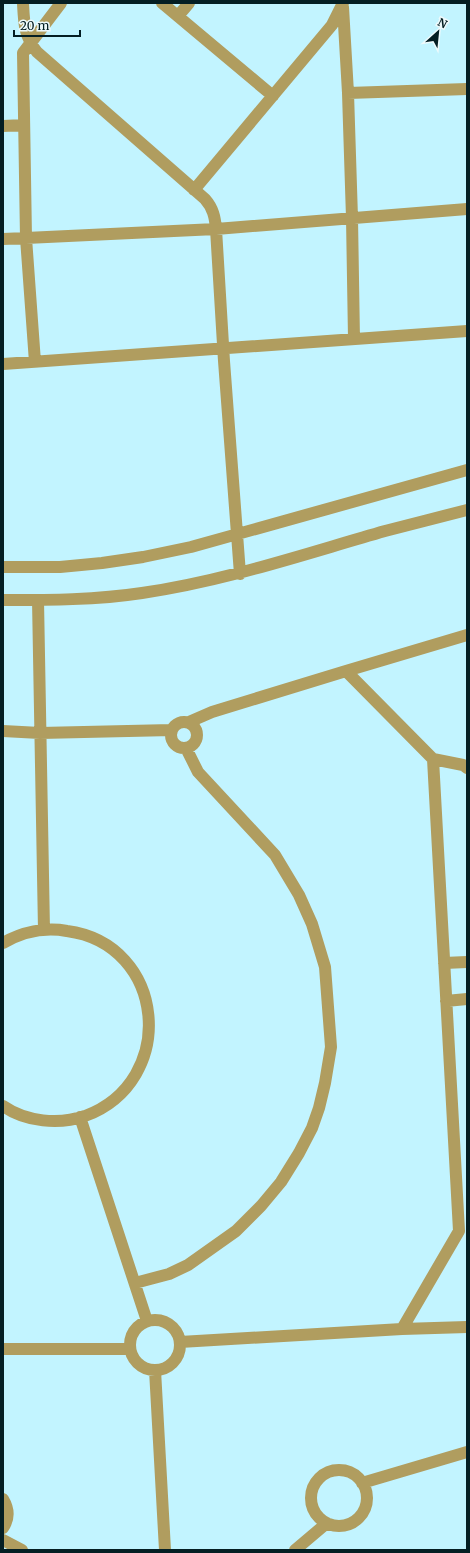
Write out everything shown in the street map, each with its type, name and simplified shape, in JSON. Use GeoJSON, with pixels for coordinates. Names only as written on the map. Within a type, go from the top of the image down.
{"type":"FeatureCollection","features":[{"type":"Feature","properties":{"kind":"street"},"geometry":{"type":"LineString","coordinates":[[23,3],[25,27],[30,44],[45,60],[210,205],[215,219],[216,229],[223,348],[240,574]]}},
{"type":"Feature","properties":{"kind":"street"},"geometry":{"type":"LineString","coordinates":[[35,362],[26,238],[23,54],[61,3]]}},
{"type":"Feature","properties":{"kind":"street"},"geometry":{"type":"LineString","coordinates":[[162,3],[273,96]]}},
{"type":"Feature","properties":{"kind":"street"},"geometry":{"type":"LineString","coordinates":[[178,16],[189,3]]}},
{"type":"Feature","properties":{"kind":"street"},"geometry":{"type":"LineString","coordinates":[[194,190],[332,25],[343,3]]}},
{"type":"Feature","properties":{"kind":"street"},"geometry":{"type":"LineString","coordinates":[[343,3],[348,93],[354,339]]}},
{"type":"Feature","properties":{"kind":"street"},"geometry":{"type":"LineString","coordinates":[[348,93],[467,89]]}},
{"type":"Feature","properties":{"kind":"street"},"geometry":{"type":"LineString","coordinates":[[3,126],[24,125]]}},
{"type":"Feature","properties":{"kind":"street"},"geometry":{"type":"LineString","coordinates":[[3,239],[216,229],[467,209]]}},
{"type":"Feature","properties":{"kind":"street"},"geometry":{"type":"LineString","coordinates":[[3,364],[467,331]]}},
{"type":"Feature","properties":{"kind":"street"},"geometry":{"type":"LineString","coordinates":[[3,567],[60,567],[102,563],[191,548],[467,470]]}},
{"type":"Feature","properties":{"kind":"street"},"geometry":{"type":"LineString","coordinates":[[3,600],[106,597],[141,593],[240,574],[386,531],[467,510]]}},
{"type":"Feature","properties":{"kind":"street"},"geometry":{"type":"LineString","coordinates":[[38,600],[44,930]]}},
{"type":"Feature","properties":{"kind":"street"},"geometry":{"type":"LineString","coordinates":[[189,722],[197,733],[196,740],[192,745],[186,748],[179,747],[171,736],[172,730],[176,724],[182,721],[189,722],[212,712],[467,636]]}},
{"type":"Feature","properties":{"kind":"street"},"geometry":{"type":"LineString","coordinates":[[346,671],[433,759],[463,764],[467,768]]}},
{"type":"Feature","properties":{"kind":"street"},"geometry":{"type":"LineString","coordinates":[[3,731],[40,733],[172,730]]}},
{"type":"Feature","properties":{"kind":"street"},"geometry":{"type":"LineString","coordinates":[[135,1283],[168,1274],[188,1265],[236,1231],[261,1206],[281,1182],[300,1153],[312,1128],[325,1084],[332,1047],[325,967],[312,924],[299,895],[274,855],[198,772],[186,748]]}},
{"type":"Feature","properties":{"kind":"street"},"geometry":{"type":"LineString","coordinates":[[433,759],[459,1231]]}},
{"type":"Feature","properties":{"kind":"street"},"geometry":{"type":"LineString","coordinates":[[3,943],[20,935],[58,929],[84,934],[97,940],[109,947],[128,965],[136,976],[146,1001],[149,1014],[149,1034],[145,1054],[134,1078],[125,1089],[105,1106],[80,1117],[55,1121],[42,1120],[18,1114],[3,1106]]}},
{"type":"Feature","properties":{"kind":"street"},"geometry":{"type":"LineString","coordinates":[[444,963],[467,962]]}},
{"type":"Feature","properties":{"kind":"street"},"geometry":{"type":"LineString","coordinates":[[446,1001],[467,999]]}},
{"type":"Feature","properties":{"kind":"street"},"geometry":{"type":"LineString","coordinates":[[80,1117],[148,1321]]}},
{"type":"Feature","properties":{"kind":"street"},"geometry":{"type":"LineString","coordinates":[[402,1329],[467,1218]]}},
{"type":"Feature","properties":{"kind":"street"},"geometry":{"type":"LineString","coordinates":[[158,1320],[169,1324],[176,1332],[180,1342],[179,1353],[174,1362],[165,1368],[155,1370],[144,1367],[135,1360],[130,1349],[131,1337],[137,1327],[148,1321],[158,1320]]}},
{"type":"Feature","properties":{"kind":"street"},"geometry":{"type":"LineString","coordinates":[[180,1342],[402,1329],[467,1327]]}},
{"type":"Feature","properties":{"kind":"street"},"geometry":{"type":"LineString","coordinates":[[3,1350],[130,1349]]}},
{"type":"Feature","properties":{"kind":"street"},"geometry":{"type":"LineString","coordinates":[[155,1370],[165,1550]]}},
{"type":"Feature","properties":{"kind":"street"},"geometry":{"type":"LineString","coordinates":[[362,1483],[467,1452]]}},
{"type":"Feature","properties":{"kind":"street"},"geometry":{"type":"LineString","coordinates":[[342,1470],[351,1473],[362,1483],[366,1491],[364,1508],[360,1516],[345,1525],[328,1523],[319,1517],[312,1505],[312,1490],[316,1482],[327,1472],[342,1470]]}},
{"type":"Feature","properties":{"kind":"street"},"geometry":{"type":"LineString","coordinates":[[3,1499],[6,1504],[8,1514],[3,1528]]}},
{"type":"Feature","properties":{"kind":"street"},"geometry":{"type":"LineString","coordinates":[[296,1550],[328,1523]]}},
{"type":"Feature","properties":{"kind":"street"},"geometry":{"type":"LineString","coordinates":[[3,1540],[22,1550]]}}]}
